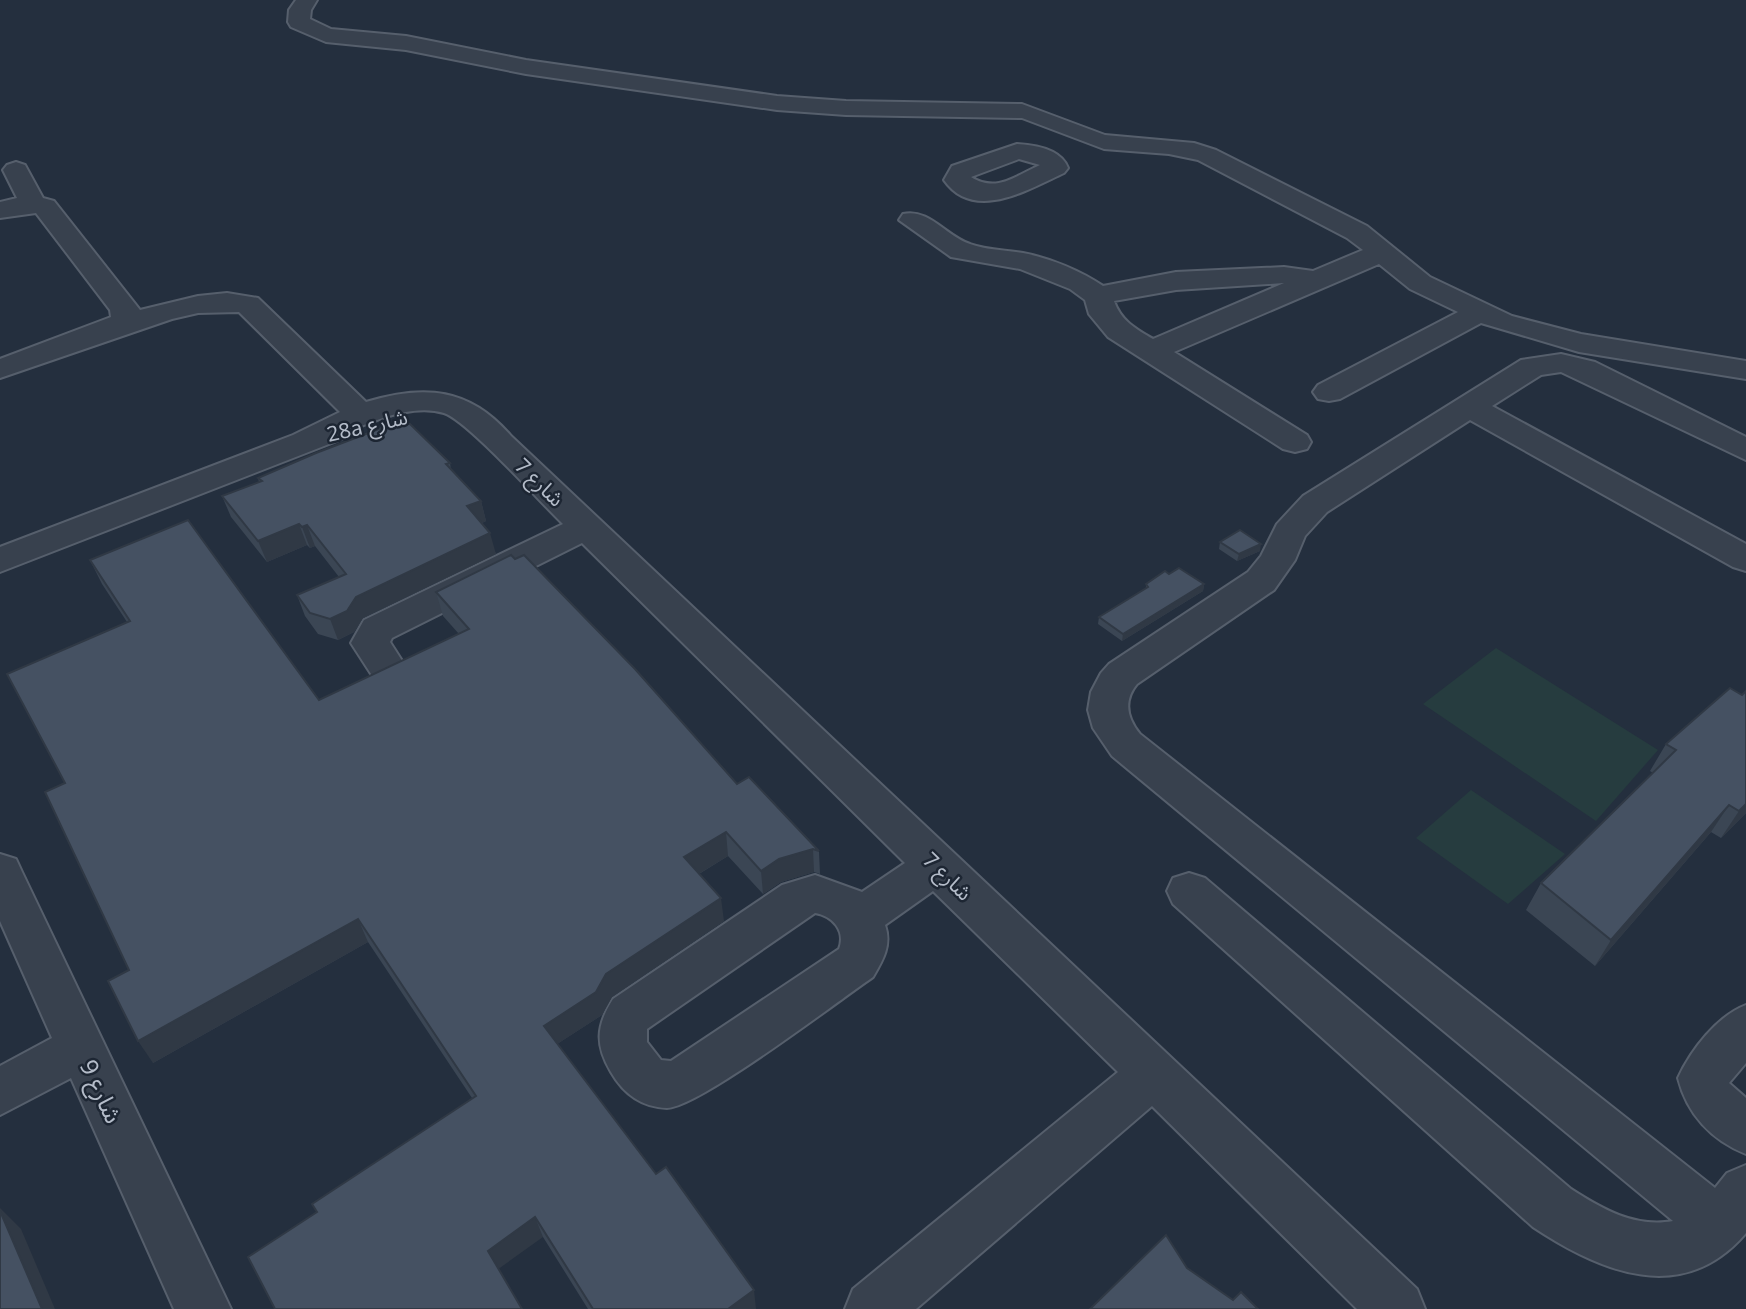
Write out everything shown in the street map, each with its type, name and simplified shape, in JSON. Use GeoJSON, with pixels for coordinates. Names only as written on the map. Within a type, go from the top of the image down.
{"type":"FeatureCollection","features":[{"type":"Feature","properties":{"kind":"street"},"geometry":{"type":"LineString","coordinates":[[307,0],[300,10],[299,22],[326,35],[418,45],[526,67],[777,103],[846,108],[1022,111],[1110,143],[1169,145],[1207,155],[1357,232],[1420,283],[1480,312],[1552,338],[1746,370]]}},
{"type":"Feature","properties":{"kind":"street"},"geometry":{"type":"LineString","coordinates":[[1053,162],[1110,143]]}},
{"type":"Feature","properties":{"kind":"street"},"geometry":{"type":"LineString","coordinates":[[16,170],[33,203]]}},
{"type":"Feature","properties":{"kind":"street"},"geometry":{"type":"LineString","coordinates":[[0,210],[33,203],[45,207],[125,309],[126,317],[119,328]]}},
{"type":"Feature","properties":{"kind":"street"},"geometry":{"type":"LineString","coordinates":[[912,220],[961,251],[1026,262],[1080,283],[1098,296],[1113,325],[1148,352],[1295,442]]}},
{"type":"Feature","properties":{"kind":"street"},"geometry":{"type":"LineString","coordinates":[[1148,352],[1383,253]]}},
{"type":"Feature","properties":{"kind":"street"},"geometry":{"type":"LineString","coordinates":[[1098,296],[1176,281],[1284,275],[1315,281]]}},
{"type":"Feature","properties":{"kind":"street"},"geometry":{"type":"LineString","coordinates":[[0,369],[191,304],[223,300],[242,302],[360,414]]}},
{"type":"Feature","properties":{"kind":"street"},"geometry":{"type":"LineString","coordinates":[[1329,392],[1480,312]]}},
{"type":"Feature","properties":{"kind":"street"},"geometry":{"type":"LineString","coordinates":[[1189,891],[1552,1208],[1580,1227],[1611,1241],[1654,1248],[1673,1248],[1699,1240],[1732,1208],[1126,745],[1109,721],[1108,695],[1123,674],[1261,581],[1277,560],[1289,532],[1307,511],[1330,493],[1540,364],[1573,366],[1598,376],[1746,450]]}},
{"type":"Feature","properties":{"kind":"street"},"geometry":{"type":"LineString","coordinates":[[1598,376],[1633,369],[1746,387]]}},
{"type":"Feature","properties":{"kind":"street","name":"28a شارع"},"geometry":{"type":"LineString","coordinates":[[306,440],[360,414],[408,402],[448,404],[480,417],[499,443]]}},
{"type":"Feature","properties":{"kind":"street"},"geometry":{"type":"LineString","coordinates":[[1470,407],[1746,559]]}},
{"type":"Feature","properties":{"kind":"street","name":"28a شارع"},"geometry":{"type":"LineString","coordinates":[[0,559],[306,440],[361,422],[410,413],[450,418],[499,443]]}},
{"type":"Feature","properties":{"kind":"street","name":"شارع 7"},"geometry":{"type":"LineString","coordinates":[[499,443],[1397,1309]]}},
{"type":"Feature","properties":{"kind":"street"},"geometry":{"type":"LineString","coordinates":[[387,667],[370,643],[377,629],[586,527]]}},
{"type":"Feature","properties":{"kind":"street"},"geometry":{"type":"LineString","coordinates":[[858,919],[936,865]]}},
{"type":"Feature","properties":{"kind":"street","name":"شارع 9"},"geometry":{"type":"LineString","coordinates":[[0,872],[203,1309]]}},
{"type":"Feature","properties":{"kind":"street"},"geometry":{"type":"LineString","coordinates":[[815,894],[831,896],[858,919],[866,929],[868,944],[856,963],[687,1078],[668,1085],[646,1080],[620,1044],[621,1028],[630,1014],[798,898],[815,894]]}},
{"type":"Feature","properties":{"kind":"street"},"geometry":{"type":"LineString","coordinates":[[1746,1027],[1703,1078],[1708,1097],[1746,1130]]}},
{"type":"Feature","properties":{"kind":"street"},"geometry":{"type":"LineString","coordinates":[[0,1092],[81,1046]]}},
{"type":"Feature","properties":{"kind":"street"},"geometry":{"type":"LineString","coordinates":[[873,1309],[1153,1074]]}},
{"type":"Feature","properties":{"kind":"green space"},"geometry":{"type":"Polygon","coordinates":[[[1496,648],[1658,750],[1596,821],[1423,704],[1496,648]]]}},
{"type":"Feature","properties":{"kind":"green space"},"geometry":{"type":"Polygon","coordinates":[[[1471,790],[1565,854],[1508,904],[1416,838],[1471,790]]]}},
{"type":"Feature","properties":{"kind":"building"},"geometry":{"type":"Polygon","coordinates":[[[392,424],[410,424],[450,463],[446,464],[481,501],[467,506],[490,533],[356,597],[347,611],[330,619],[310,613],[297,595],[346,574],[307,525],[302,527],[299,524],[258,541],[222,496],[262,481],[258,478],[316,453],[392,424]]]}},
{"type":"Feature","properties":{"kind":"building"},"geometry":{"type":"Polygon","coordinates":[[[188,520],[319,700],[469,629],[436,592],[511,555],[515,559],[524,555],[635,669],[737,784],[749,777],[819,851],[813,849],[779,859],[761,871],[726,832],[684,857],[721,898],[606,974],[596,992],[544,1026],[656,1174],[666,1167],[754,1290],[728,1309],[593,1309],[535,1217],[488,1251],[522,1309],[275,1309],[248,1257],[317,1212],[312,1204],[476,1096],[358,919],[138,1041],[108,981],[129,970],[45,792],[65,783],[7,674],[130,621],[90,560],[188,520]]]}},
{"type":"Feature","properties":{"kind":"building"},"geometry":{"type":"Polygon","coordinates":[[[1240,530],[1261,544],[1239,554],[1220,542],[1240,530]]]}},
{"type":"Feature","properties":{"kind":"building"},"geometry":{"type":"Polygon","coordinates":[[[1179,568],[1204,584],[1123,634],[1099,617],[1148,587],[1146,584],[1165,571],[1169,574],[1179,568]]]}},
{"type":"Feature","properties":{"kind":"building"},"geometry":{"type":"Polygon","coordinates":[[[1730,688],[1742,695],[1746,691],[1746,804],[1739,811],[1729,805],[1611,940],[1541,883],[1676,750],[1666,744],[1730,688]]]}},
{"type":"Feature","properties":{"kind":"building"},"geometry":{"type":"Polygon","coordinates":[[[0,1211],[42,1309],[0,1309],[0,1211]]]}},
{"type":"Feature","properties":{"kind":"building"},"geometry":{"type":"Polygon","coordinates":[[[1166,1235],[1187,1268],[1233,1300],[1241,1292],[1258,1309],[1090,1309],[1166,1235]]]}}]}
